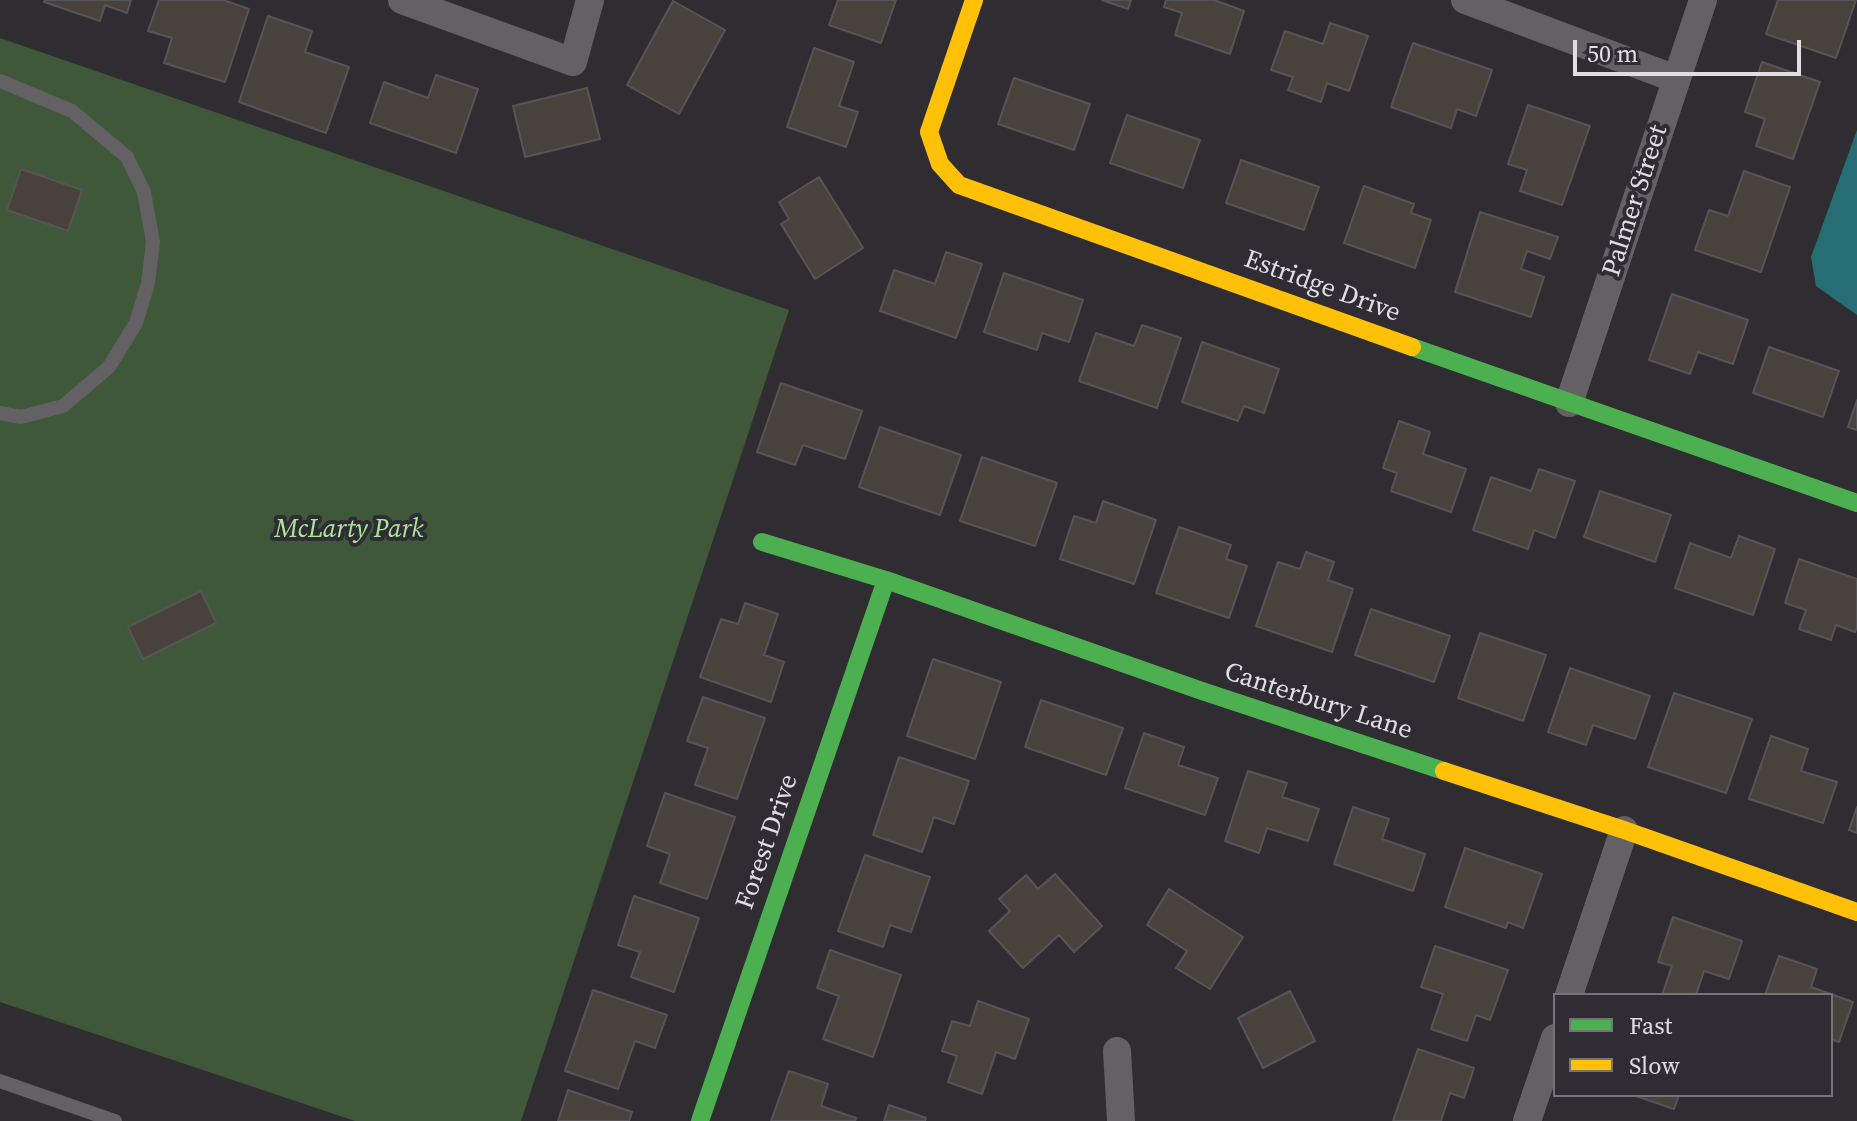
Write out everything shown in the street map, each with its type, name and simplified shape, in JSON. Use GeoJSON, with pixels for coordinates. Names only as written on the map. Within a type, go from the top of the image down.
{"type":"FeatureCollection","features":[{"type":"Feature","properties":{"kind":"street"},"geometry":{"type":"LineString","coordinates":[[402,0],[573,62],[590,0]]}},
{"type":"Feature","properties":{"kind":"street","name":"Estridge Drive"},"geometry":{"type":"LineString","coordinates":[[974,0],[929,132],[940,164],[959,185],[1857,503]]}},
{"type":"Feature","properties":{"kind":"street"},"geometry":{"type":"LineString","coordinates":[[1465,0],[1676,79]]}},
{"type":"Feature","properties":{"kind":"street","name":"Palmer Street"},"geometry":{"type":"LineString","coordinates":[[1569,403],[1703,0]]}},
{"type":"Feature","properties":{"kind":"street","name":"Canterbury Lane"},"geometry":{"type":"LineString","coordinates":[[762,542],[886,580],[1202,691],[1624,830],[1857,912]]}},
{"type":"Feature","properties":{"kind":"street","name":"Forest Drive"},"geometry":{"type":"LineString","coordinates":[[700,1121],[886,580]]}},
{"type":"Feature","properties":{"kind":"street"},"geometry":{"type":"LineString","coordinates":[[1570,993],[1624,830]]}},
{"type":"Feature","properties":{"kind":"street"},"geometry":{"type":"LineString","coordinates":[[1527,1121],[1553,1044]]}},
{"type":"Feature","properties":{"kind":"street"},"geometry":{"type":"LineString","coordinates":[[1117,1051],[1121,1121]]}},
{"type":"Feature","properties":{"kind":"lane"},"geometry":{"type":"LineString","coordinates":[[0,81],[72,111],[127,157],[144,192],[153,242],[148,283],[136,323],[109,367],[63,406],[21,417],[0,413]]}},
{"type":"Feature","properties":{"kind":"lane"},"geometry":{"type":"LineString","coordinates":[[0,1081],[115,1121]]}},
{"type":"Feature","properties":{"kind":"green space","name":"McLarty Park"},"geometry":{"type":"Polygon","coordinates":[[[0,38],[789,310],[521,1121],[355,1121],[0,1002],[0,38]]]}},
{"type":"Feature","properties":{"kind":"water"},"geometry":{"type":"Polygon","coordinates":[[[1857,130],[1857,315],[1816,286],[1811,257],[1857,130]]]}},
{"type":"Feature","properties":{"kind":"building"},"geometry":{"type":"Polygon","coordinates":[[[45,0],[131,0],[127,13],[105,5],[100,21],[45,0]]]}},
{"type":"Feature","properties":{"kind":"building"},"geometry":{"type":"Polygon","coordinates":[[[159,0],[223,0],[249,9],[225,82],[164,63],[172,38],[148,31],[159,0]]]}},
{"type":"Feature","properties":{"kind":"building"},"geometry":{"type":"Polygon","coordinates":[[[838,0],[896,0],[881,43],[829,25],[838,0]]]}},
{"type":"Feature","properties":{"kind":"building"},"geometry":{"type":"Polygon","coordinates":[[[1102,0],[1131,0],[1128,9],[1102,0]]]}},
{"type":"Feature","properties":{"kind":"building"},"geometry":{"type":"Polygon","coordinates":[[[1166,0],[1214,0],[1244,11],[1230,54],[1175,35],[1182,13],[1164,7],[1166,0]]]}},
{"type":"Feature","properties":{"kind":"building"},"geometry":{"type":"Polygon","coordinates":[[[1778,0],[1856,0],[1836,58],[1766,34],[1778,0]]]}},
{"type":"Feature","properties":{"kind":"building"},"geometry":{"type":"Polygon","coordinates":[[[673,1],[725,30],[679,114],[627,85],[673,1]]]}},
{"type":"Feature","properties":{"kind":"building"},"geometry":{"type":"Polygon","coordinates":[[[268,16],[312,31],[305,52],[349,67],[326,133],[239,102],[268,16]]]}},
{"type":"Feature","properties":{"kind":"building"},"geometry":{"type":"Polygon","coordinates":[[[1330,23],[1368,36],[1349,91],[1327,83],[1321,102],[1288,90],[1293,77],[1271,70],[1285,31],[1323,44],[1330,23]]]}},
{"type":"Feature","properties":{"kind":"building"},"geometry":{"type":"Polygon","coordinates":[[[1413,43],[1492,70],[1476,116],[1457,109],[1451,128],[1391,107],[1413,43]]]}},
{"type":"Feature","properties":{"kind":"building"},"geometry":{"type":"Polygon","coordinates":[[[814,48],[854,62],[839,106],[858,112],[846,147],[787,127],[814,48]]]}},
{"type":"Feature","properties":{"kind":"building"},"geometry":{"type":"Polygon","coordinates":[[[1762,62],[1820,82],[1793,159],[1756,146],[1765,119],[1745,112],[1762,62]]]}},
{"type":"Feature","properties":{"kind":"building"},"geometry":{"type":"Polygon","coordinates":[[[436,75],[478,89],[456,153],[370,123],[384,82],[428,98],[436,75]]]}},
{"type":"Feature","properties":{"kind":"building"},"geometry":{"type":"Polygon","coordinates":[[[1014,78],[1090,104],[1074,150],[998,124],[1014,78]]]}},
{"type":"Feature","properties":{"kind":"building"},"geometry":{"type":"Polygon","coordinates":[[[587,88],[600,139],[525,157],[513,106],[587,88]]]}},
{"type":"Feature","properties":{"kind":"building"},"geometry":{"type":"Polygon","coordinates":[[[1528,105],[1590,126],[1562,205],[1520,191],[1527,170],[1508,164],[1528,105]]]}},
{"type":"Feature","properties":{"kind":"building"},"geometry":{"type":"Polygon","coordinates":[[[1127,115],[1200,140],[1183,188],[1110,163],[1127,115]]]}},
{"type":"Feature","properties":{"kind":"building"},"geometry":{"type":"Polygon","coordinates":[[[1241,160],[1319,187],[1304,230],[1226,203],[1241,160]]]}},
{"type":"Feature","properties":{"kind":"building"},"geometry":{"type":"Polygon","coordinates":[[[21,169],[82,190],[68,231],[7,210],[21,169]]]}},
{"type":"Feature","properties":{"kind":"building"},"geometry":{"type":"Polygon","coordinates":[[[1744,171],[1790,187],[1761,272],[1695,250],[1709,210],[1728,216],[1744,171]]]}},
{"type":"Feature","properties":{"kind":"building"},"geometry":{"type":"Polygon","coordinates":[[[819,177],[863,248],[815,279],[781,224],[789,219],[779,202],[819,177]]]}},
{"type":"Feature","properties":{"kind":"building"},"geometry":{"type":"Polygon","coordinates":[[[1364,186],[1414,204],[1411,213],[1431,220],[1415,268],[1344,243],[1364,186]]]}},
{"type":"Feature","properties":{"kind":"building"},"geometry":{"type":"Polygon","coordinates":[[[1480,212],[1558,237],[1550,259],[1527,251],[1521,269],[1544,277],[1531,317],[1455,292],[1480,212]]]}},
{"type":"Feature","properties":{"kind":"building"},"geometry":{"type":"Polygon","coordinates":[[[946,252],[982,264],[956,338],[880,311],[894,270],[935,284],[946,252]]]}},
{"type":"Feature","properties":{"kind":"building"},"geometry":{"type":"Polygon","coordinates":[[[1004,273],[1083,300],[1069,342],[1042,333],[1037,350],[984,332],[1004,273]]]}},
{"type":"Feature","properties":{"kind":"building"},"geometry":{"type":"Polygon","coordinates":[[[1672,294],[1748,320],[1733,364],[1698,352],[1690,374],[1649,360],[1672,294]]]}},
{"type":"Feature","properties":{"kind":"building"},"geometry":{"type":"Polygon","coordinates":[[[1142,325],[1181,338],[1157,408],[1079,381],[1096,333],[1134,346],[1142,325]]]}},
{"type":"Feature","properties":{"kind":"building"},"geometry":{"type":"Polygon","coordinates":[[[1202,342],[1279,369],[1264,413],[1244,406],[1238,421],[1182,402],[1202,342]]]}},
{"type":"Feature","properties":{"kind":"building"},"geometry":{"type":"Polygon","coordinates":[[[1769,347],[1839,371],[1823,417],[1753,393],[1769,347]]]}},
{"type":"Feature","properties":{"kind":"building"},"geometry":{"type":"Polygon","coordinates":[[[781,383],[862,411],[845,459],[803,445],[795,465],[757,452],[781,383]]]}},
{"type":"Feature","properties":{"kind":"building"},"geometry":{"type":"Polygon","coordinates":[[[1857,400],[1857,430],[1848,427],[1857,400]]]}},
{"type":"Feature","properties":{"kind":"building"},"geometry":{"type":"Polygon","coordinates":[[[1399,421],[1430,432],[1423,454],[1466,469],[1451,512],[1391,491],[1397,473],[1383,468],[1399,421]]]}},
{"type":"Feature","properties":{"kind":"building"},"geometry":{"type":"Polygon","coordinates":[[[880,427],[961,455],[940,515],[859,487],[880,427]]]}},
{"type":"Feature","properties":{"kind":"building"},"geometry":{"type":"Polygon","coordinates":[[[982,457],[1057,483],[1035,546],[960,521],[982,457]]]}},
{"type":"Feature","properties":{"kind":"building"},"geometry":{"type":"Polygon","coordinates":[[[1539,469],[1575,481],[1555,538],[1534,530],[1528,549],[1473,530],[1491,477],[1531,491],[1539,469]]]}},
{"type":"Feature","properties":{"kind":"building"},"geometry":{"type":"Polygon","coordinates":[[[1600,491],[1671,515],[1655,562],[1584,537],[1600,491]]]}},
{"type":"Feature","properties":{"kind":"building"},"geometry":{"type":"Polygon","coordinates":[[[1103,501],[1156,520],[1134,584],[1060,559],[1074,516],[1096,523],[1103,501]]]}},
{"type":"Feature","properties":{"kind":"building"},"geometry":{"type":"Polygon","coordinates":[[[1179,527],[1231,545],[1226,559],[1247,566],[1229,618],[1156,593],[1179,527]]]}},
{"type":"Feature","properties":{"kind":"building"},"geometry":{"type":"Polygon","coordinates":[[[1739,536],[1775,549],[1753,615],[1675,588],[1690,543],[1731,558],[1739,536]]]}},
{"type":"Feature","properties":{"kind":"building"},"geometry":{"type":"Polygon","coordinates":[[[1306,552],[1334,562],[1328,580],[1353,589],[1332,652],[1256,626],[1278,562],[1300,569],[1306,552]]]}},
{"type":"Feature","properties":{"kind":"building"},"geometry":{"type":"Polygon","coordinates":[[[1799,559],[1857,579],[1855,632],[1836,625],[1831,640],[1799,629],[1806,610],[1785,603],[1799,559]]]}},
{"type":"Feature","properties":{"kind":"building"},"geometry":{"type":"Polygon","coordinates":[[[201,591],[216,623],[143,659],[128,627],[201,591]]]}},
{"type":"Feature","properties":{"kind":"building"},"geometry":{"type":"Polygon","coordinates":[[[745,603],[778,614],[764,655],[784,662],[771,702],[700,677],[721,619],[738,624],[745,603]]]}},
{"type":"Feature","properties":{"kind":"building"},"geometry":{"type":"Polygon","coordinates":[[[1371,609],[1450,636],[1434,682],[1355,655],[1371,609]]]}},
{"type":"Feature","properties":{"kind":"building"},"geometry":{"type":"Polygon","coordinates":[[[1480,633],[1546,655],[1523,721],[1458,698],[1480,633]]]}},
{"type":"Feature","properties":{"kind":"building"},"geometry":{"type":"Polygon","coordinates":[[[933,659],[1001,682],[975,759],[907,736],[933,659]]]}},
{"type":"Feature","properties":{"kind":"building"},"geometry":{"type":"Polygon","coordinates":[[[1570,668],[1650,696],[1635,739],[1593,725],[1586,745],[1548,732],[1570,668]]]}},
{"type":"Feature","properties":{"kind":"building"},"geometry":{"type":"Polygon","coordinates":[[[1674,693],[1752,719],[1726,793],[1648,767],[1674,693]]]}},
{"type":"Feature","properties":{"kind":"building"},"geometry":{"type":"Polygon","coordinates":[[[703,697],[765,718],[737,799],[695,785],[708,748],[687,741],[703,697]]]}},
{"type":"Feature","properties":{"kind":"building"},"geometry":{"type":"Polygon","coordinates":[[[1041,700],[1123,728],[1106,775],[1025,747],[1041,700]]]}},
{"type":"Feature","properties":{"kind":"building"},"geometry":{"type":"Polygon","coordinates":[[[1144,733],[1184,747],[1178,765],[1218,778],[1205,815],[1125,788],[1144,733]]]}},
{"type":"Feature","properties":{"kind":"building"},"geometry":{"type":"Polygon","coordinates":[[[1771,736],[1808,749],[1801,771],[1837,782],[1823,823],[1749,799],[1771,736]]]}},
{"type":"Feature","properties":{"kind":"building"},"geometry":{"type":"Polygon","coordinates":[[[899,757],[969,781],[954,824],[934,817],[922,852],[873,835],[899,757]]]}},
{"type":"Feature","properties":{"kind":"building"},"geometry":{"type":"Polygon","coordinates":[[[1248,771],[1287,783],[1282,797],[1319,809],[1308,841],[1267,828],[1259,853],[1225,841],[1248,771]]]}},
{"type":"Feature","properties":{"kind":"building"},"geometry":{"type":"Polygon","coordinates":[[[665,793],[735,817],[707,899],[660,883],[670,854],[647,846],[665,793]]]}},
{"type":"Feature","properties":{"kind":"building"},"geometry":{"type":"Polygon","coordinates":[[[1353,807],[1389,819],[1382,839],[1425,854],[1413,891],[1334,864],[1353,807]]]}},
{"type":"Feature","properties":{"kind":"building"},"geometry":{"type":"Polygon","coordinates":[[[1857,807],[1857,833],[1849,830],[1857,807]]]}},
{"type":"Feature","properties":{"kind":"building"},"geometry":{"type":"Polygon","coordinates":[[[1465,848],[1542,874],[1523,928],[1508,922],[1506,928],[1445,907],[1465,848]]]}},
{"type":"Feature","properties":{"kind":"building"},"geometry":{"type":"Polygon","coordinates":[[[865,855],[930,877],[911,932],[890,925],[883,947],[838,931],[865,855]]]}},
{"type":"Feature","properties":{"kind":"building"},"geometry":{"type":"Polygon","coordinates":[[[1055,874],[1102,926],[1074,952],[1059,935],[1023,968],[989,931],[1010,911],[999,899],[1026,875],[1038,889],[1055,874]]]}},
{"type":"Feature","properties":{"kind":"building"},"geometry":{"type":"Polygon","coordinates":[[[1169,889],[1243,937],[1210,989],[1176,968],[1187,951],[1147,925],[1169,889]]]}},
{"type":"Feature","properties":{"kind":"building"},"geometry":{"type":"Polygon","coordinates":[[[634,896],[699,918],[674,992],[631,977],[640,952],[618,945],[634,896]]]}},
{"type":"Feature","properties":{"kind":"building"},"geometry":{"type":"Polygon","coordinates":[[[1673,917],[1742,941],[1729,979],[1704,971],[1697,993],[1663,993],[1672,966],[1658,962],[1673,917]]]}},
{"type":"Feature","properties":{"kind":"building"},"geometry":{"type":"Polygon","coordinates":[[[1435,946],[1508,970],[1490,1020],[1476,1015],[1467,1041],[1431,1029],[1443,994],[1421,987],[1435,946]]]}},
{"type":"Feature","properties":{"kind":"building"},"geometry":{"type":"Polygon","coordinates":[[[830,950],[901,975],[873,1057],[823,1039],[839,996],[817,988],[830,950]]]}},
{"type":"Feature","properties":{"kind":"building"},"geometry":{"type":"Polygon","coordinates":[[[1779,956],[1817,969],[1811,987],[1828,993],[1766,993],[1779,956]]]}},
{"type":"Feature","properties":{"kind":"building"},"geometry":{"type":"Polygon","coordinates":[[[593,990],[667,1015],[655,1048],[635,1041],[618,1089],[565,1071],[593,990]]]}},
{"type":"Feature","properties":{"kind":"building"},"geometry":{"type":"Polygon","coordinates":[[[1290,991],[1315,1041],[1263,1068],[1238,1018],[1290,991]]]}},
{"type":"Feature","properties":{"kind":"building"},"geometry":{"type":"Polygon","coordinates":[[[1833,995],[1853,1002],[1839,1042],[1833,1040],[1833,995]]]}},
{"type":"Feature","properties":{"kind":"building"},"geometry":{"type":"Polygon","coordinates":[[[978,1001],[1029,1019],[1015,1059],[996,1052],[982,1094],[948,1082],[957,1056],[942,1051],[952,1021],[970,1026],[978,1001]]]}},
{"type":"Feature","properties":{"kind":"building"},"geometry":{"type":"Polygon","coordinates":[[[1418,1049],[1474,1068],[1464,1098],[1450,1093],[1441,1121],[1393,1121],[1418,1049]]]}},
{"type":"Feature","properties":{"kind":"building"},"geometry":{"type":"Polygon","coordinates":[[[789,1071],[828,1084],[821,1106],[856,1118],[855,1121],[771,1121],[789,1071]]]}},
{"type":"Feature","properties":{"kind":"building"},"geometry":{"type":"Polygon","coordinates":[[[568,1090],[632,1112],[629,1121],[558,1121],[568,1090]]]}},
{"type":"Feature","properties":{"kind":"building"},"geometry":{"type":"Polygon","coordinates":[[[1639,1097],[1678,1097],[1674,1109],[1639,1097]]]}},
{"type":"Feature","properties":{"kind":"building"},"geometry":{"type":"Polygon","coordinates":[[[889,1105],[926,1118],[925,1121],[884,1121],[889,1105]]]}},
{"type":"Feature","properties":{"kind":"traffic: fast"},"geometry":{"type":"LineString","coordinates":[[1412,347],[1857,503]]}},
{"type":"Feature","properties":{"kind":"traffic: fast"},"geometry":{"type":"LineString","coordinates":[[762,542],[886,580],[1202,691],[1444,771]]}},
{"type":"Feature","properties":{"kind":"traffic: fast"},"geometry":{"type":"LineString","coordinates":[[700,1121],[886,580]]}},
{"type":"Feature","properties":{"kind":"traffic: slow"},"geometry":{"type":"LineString","coordinates":[[974,0],[929,132],[940,164],[959,185],[1412,347]]}},
{"type":"Feature","properties":{"kind":"traffic: slow"},"geometry":{"type":"LineString","coordinates":[[1444,771],[1857,912]]}}]}
